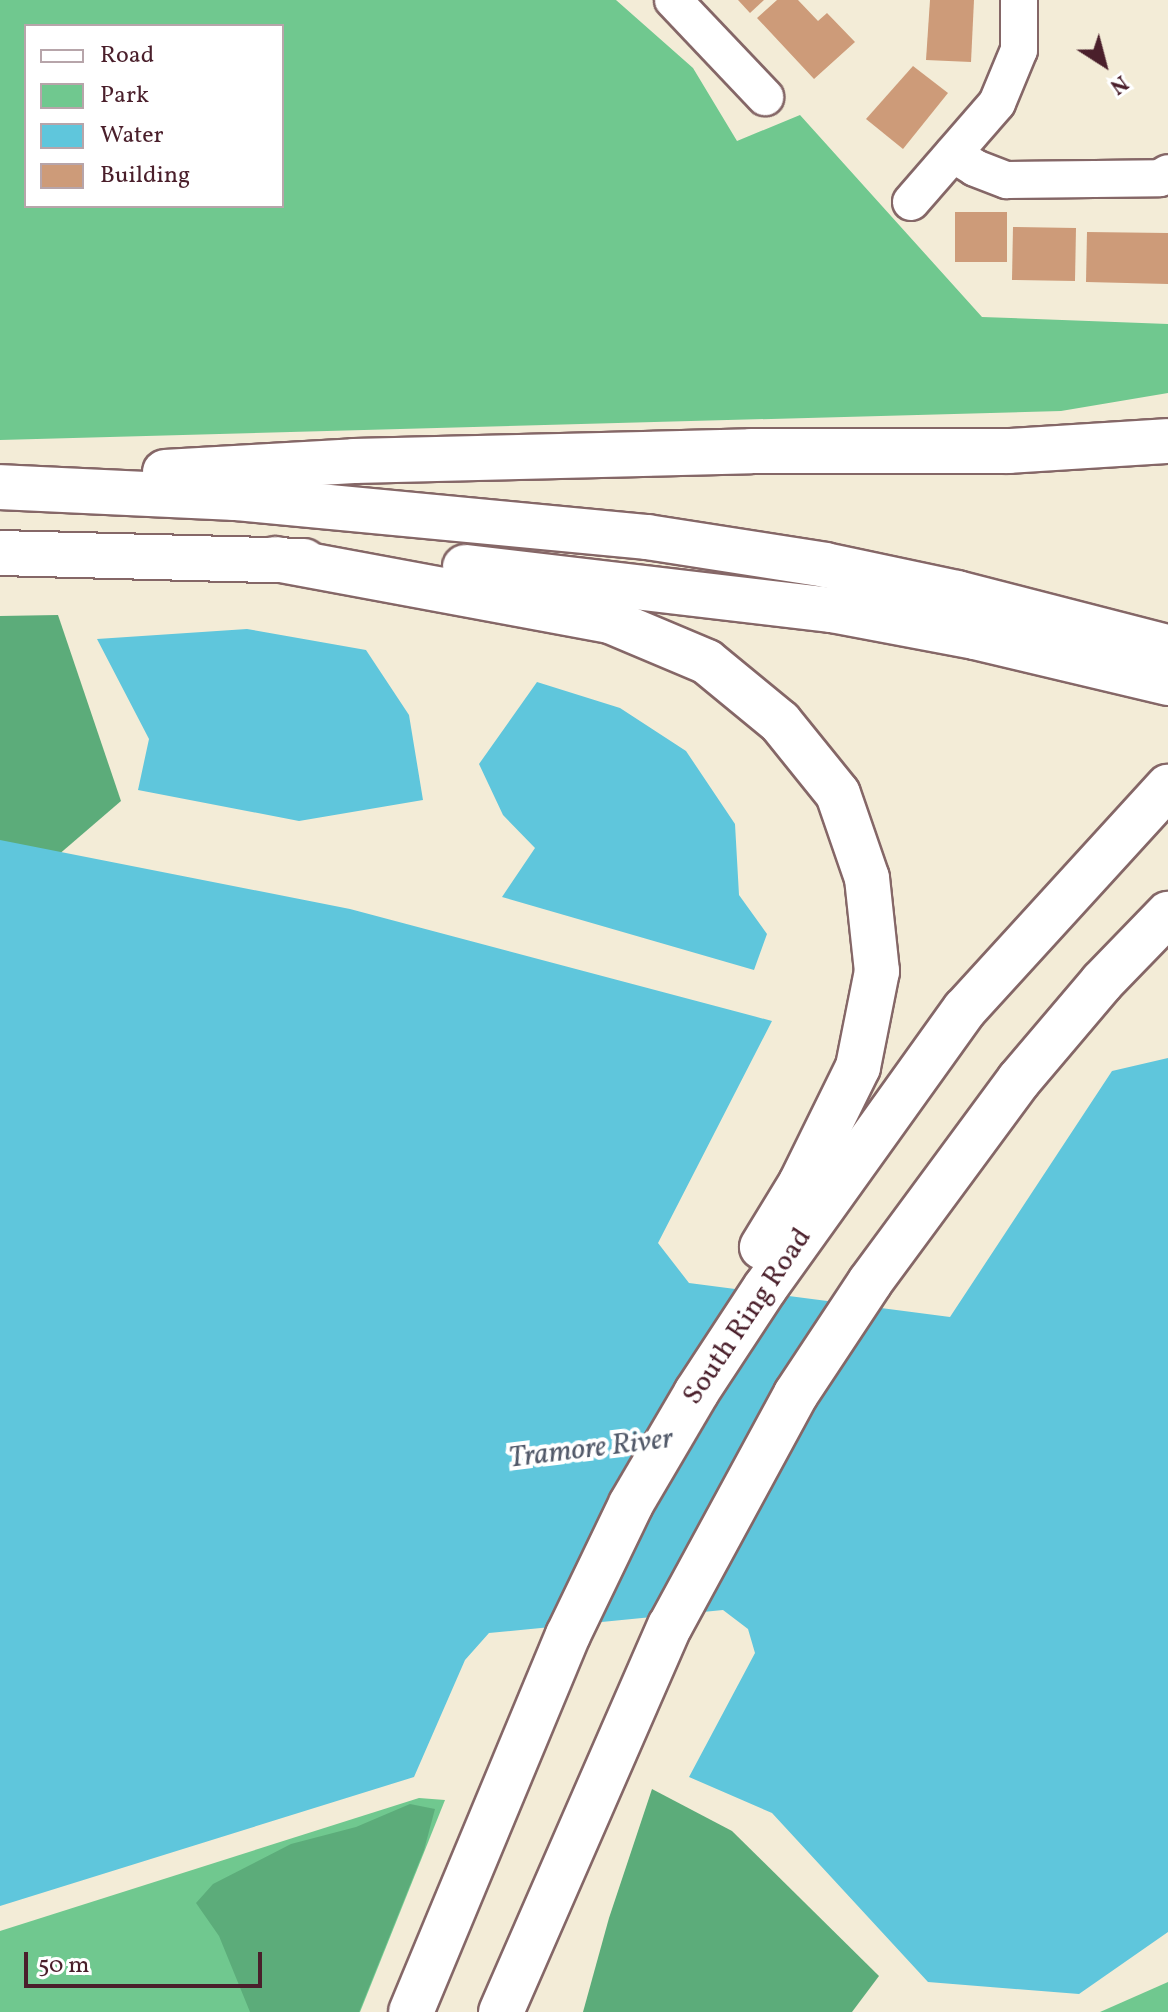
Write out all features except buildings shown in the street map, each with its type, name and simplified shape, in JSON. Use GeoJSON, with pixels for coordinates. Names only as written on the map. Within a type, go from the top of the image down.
{"type":"FeatureCollection","features":[{"type":"Feature","properties":{"kind":"highway"},"geometry":{"type":"LineString","coordinates":[[18,487],[260,464],[751,451],[1009,451],[1168,441]]}},
{"type":"Feature","properties":{"kind":"highway"},"geometry":{"type":"LineString","coordinates":[[18,487],[250,499],[647,537],[825,565],[957,593],[1168,647]]}},
{"type":"Feature","properties":{"kind":"highway"},"geometry":{"type":"LineString","coordinates":[[0,553],[275,559],[504,570],[831,610],[975,637],[1168,683]]}},
{"type":"Feature","properties":{"kind":"highway"},"geometry":{"type":"LineString","coordinates":[[275,559],[610,621],[707,662],[780,722],[838,794],[867,878],[877,971],[858,1067],[751,1288]]}},
{"type":"Feature","properties":{"kind":"highway","name":"South Ring Road"},"geometry":{"type":"LineString","coordinates":[[411,2012],[568,1635],[631,1504],[696,1393],[751,1288],[965,1009],[1168,787]]}},
{"type":"Feature","properties":{"kind":"highway"},"geometry":{"type":"LineString","coordinates":[[501,2012],[670,1626],[796,1394],[870,1282],[1019,1080],[1102,982],[1168,914]]}},
{"type":"Feature","properties":{"kind":"street"},"geometry":{"type":"LineString","coordinates":[[673,0],[765,97]]}},
{"type":"Feature","properties":{"kind":"street"},"geometry":{"type":"LineString","coordinates":[[911,202],[997,103],[1019,50],[1019,0]]}},
{"type":"Feature","properties":{"kind":"street"},"geometry":{"type":"LineString","coordinates":[[953,154],[975,168],[1007,180],[1160,178],[1168,173]]}},
{"type":"Feature","properties":{"kind":"green space"},"geometry":{"type":"Polygon","coordinates":[[[0,0],[616,0],[693,68],[737,141],[800,115],[982,317],[1168,324],[1168,393],[1061,411],[0,440],[0,0]]]}},
{"type":"Feature","properties":{"kind":"green space"},"geometry":{"type":"Polygon","coordinates":[[[58,615],[121,801],[0,905],[0,616],[58,615]]]}},
{"type":"Feature","properties":{"kind":"green space"},"geometry":{"type":"Polygon","coordinates":[[[652,1789],[732,1831],[879,1976],[852,2012],[583,2012],[609,1918],[652,1789]]]}},
{"type":"Feature","properties":{"kind":"green space"},"geometry":{"type":"Polygon","coordinates":[[[419,1798],[445,1800],[360,2012],[0,2012],[0,1931],[419,1798]]]}},
{"type":"Feature","properties":{"kind":"green space"},"geometry":{"type":"Polygon","coordinates":[[[410,1804],[435,1809],[424,1850],[359,2012],[250,2012],[219,1936],[196,1903],[213,1884],[291,1844],[356,1827],[410,1804]]]}},
{"type":"Feature","properties":{"kind":"green space"},"geometry":{"type":"Polygon","coordinates":[[[1168,1982],[1168,2012],[1100,2012],[1168,1982]]]}},
{"type":"Feature","properties":{"kind":"water"},"geometry":{"type":"Polygon","coordinates":[[[247,629],[366,650],[409,715],[423,800],[299,821],[138,790],[149,739],[97,639],[247,629]]]}},
{"type":"Feature","properties":{"kind":"water"},"geometry":{"type":"Polygon","coordinates":[[[537,682],[620,708],[686,751],[735,824],[739,895],[767,934],[754,970],[502,897],[535,848],[503,815],[479,764],[537,682]]]}},
{"type":"Feature","properties":{"kind":"water","name":"Tramore River"},"geometry":{"type":"Polygon","coordinates":[[[0,840],[350,909],[772,1021],[658,1243],[689,1283],[950,1317],[1112,1071],[1168,1058],[1168,1932],[1079,1994],[928,1982],[772,1813],[689,1777],[755,1653],[748,1629],[723,1610],[489,1633],[465,1660],[414,1777],[0,1906],[0,840]]]}}]}
